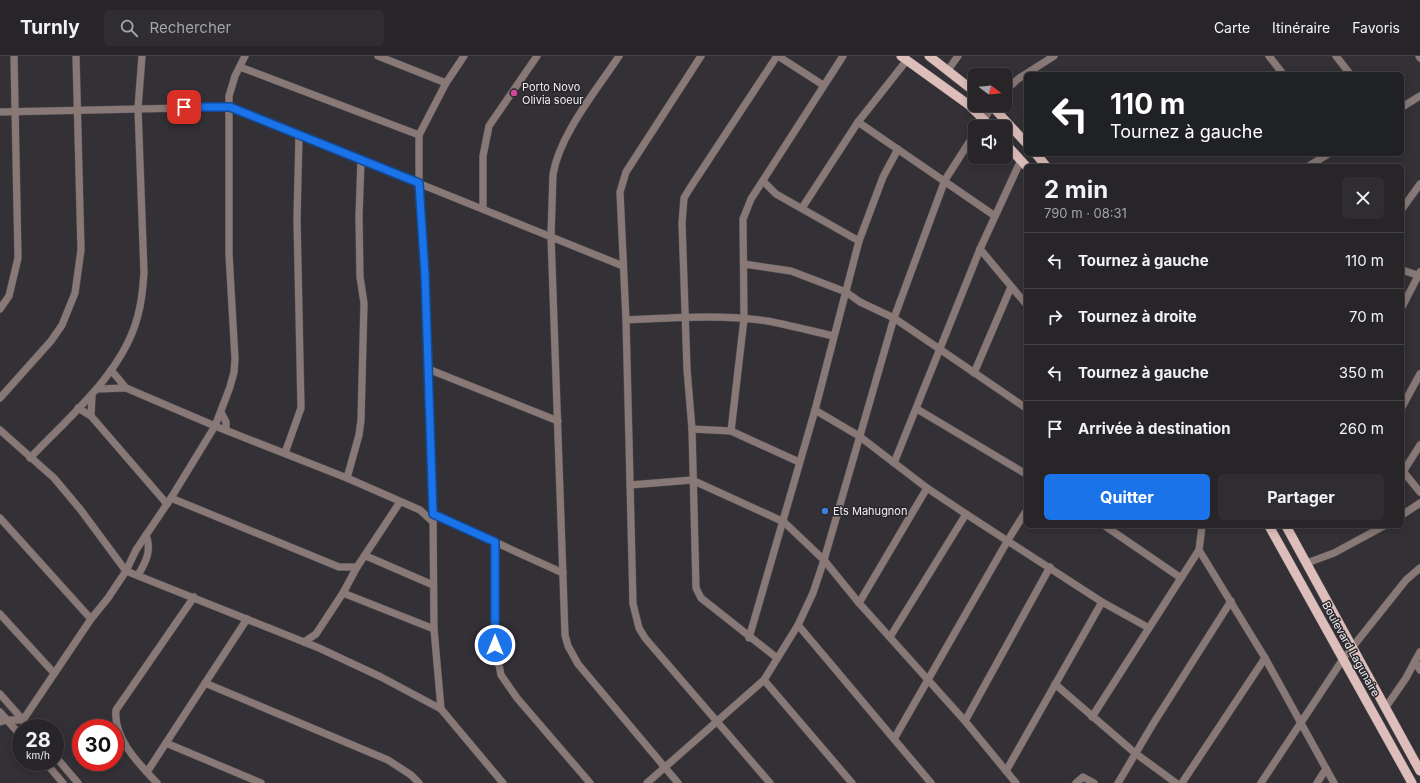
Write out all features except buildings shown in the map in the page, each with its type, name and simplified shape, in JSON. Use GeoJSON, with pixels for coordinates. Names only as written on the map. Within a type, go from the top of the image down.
{"type":"FeatureCollection","features":[{"type":"Feature","properties":{"kind":"main road"},"geometry":{"type":"LineString","coordinates":[[929,56],[968,86]]}},
{"type":"Feature","properties":{"kind":"main road"},"geometry":{"type":"LineString","coordinates":[[904,58],[969,105],[979,120]]}},
{"type":"Feature","properties":{"kind":"main road"},"geometry":{"type":"LineString","coordinates":[[998,112],[1024,141]]}},
{"type":"Feature","properties":{"kind":"main road"},"geometry":{"type":"LineString","coordinates":[[1012,150],[1024,163]]}},
{"type":"Feature","properties":{"kind":"main road"},"geometry":{"type":"LineString","coordinates":[[1038,156],[1044,164]]}},
{"type":"Feature","properties":{"kind":"main road","name":"Boulevard Lagunaire"},"geometry":{"type":"LineString","coordinates":[[1270,528],[1412,783]]}},
{"type":"Feature","properties":{"kind":"main road","name":"Boulevard Lagunaire"},"geometry":{"type":"LineString","coordinates":[[1287,528],[1420,771]]}},
{"type":"Feature","properties":{"kind":"street"},"geometry":{"type":"LineString","coordinates":[[0,309],[11,290],[18,258],[14,56]]}},
{"type":"Feature","properties":{"kind":"street"},"geometry":{"type":"LineString","coordinates":[[0,398],[55,336],[62,325],[75,293],[81,250],[76,110],[76,56]]}},
{"type":"Feature","properties":{"kind":"street"},"geometry":{"type":"LineString","coordinates":[[30,458],[97,389],[111,370],[132,334],[142,297],[144,273],[138,108],[142,56]]}},
{"type":"Feature","properties":{"kind":"street"},"geometry":{"type":"LineString","coordinates":[[24,719],[126,570],[131,558],[169,501],[215,426],[221,412],[234,372],[236,359],[229,254],[231,88],[245,56]]}},
{"type":"Feature","properties":{"kind":"street"},"geometry":{"type":"LineString","coordinates":[[378,56],[392,59],[446,83]]}},
{"type":"Feature","properties":{"kind":"street"},"geometry":{"type":"LineString","coordinates":[[441,709],[434,629],[433,504],[425,275],[419,183],[419,135],[446,83],[464,56]]}},
{"type":"Feature","properties":{"kind":"street"},"geometry":{"type":"LineString","coordinates":[[483,209],[483,156],[489,126],[537,56]]}},
{"type":"Feature","properties":{"kind":"street"},"geometry":{"type":"LineString","coordinates":[[619,56],[566,138],[560,150],[553,174],[550,236],[565,635],[573,656],[678,783]]}},
{"type":"Feature","properties":{"kind":"street"},"geometry":{"type":"LineString","coordinates":[[701,56],[626,172],[621,183],[620,192],[626,320],[633,604],[639,628],[653,648],[718,721],[770,783]]}},
{"type":"Feature","properties":{"kind":"street"},"geometry":{"type":"LineString","coordinates":[[777,658],[749,638],[701,598],[696,588],[692,480],[692,429],[682,223],[684,198],[778,56],[824,86]]}},
{"type":"Feature","properties":{"kind":"street"},"geometry":{"type":"LineString","coordinates":[[731,431],[744,319],[743,219],[747,207],[843,56]]}},
{"type":"Feature","properties":{"kind":"street"},"geometry":{"type":"LineString","coordinates":[[948,70],[958,56]]}},
{"type":"Feature","properties":{"kind":"street"},"geometry":{"type":"LineString","coordinates":[[1029,72],[1054,56]]}},
{"type":"Feature","properties":{"kind":"street"},"geometry":{"type":"LineString","coordinates":[[1269,56],[1281,72]]}},
{"type":"Feature","properties":{"kind":"street"},"geometry":{"type":"LineString","coordinates":[[1336,56],[1348,72]]}},
{"type":"Feature","properties":{"kind":"street"},"geometry":{"type":"LineString","coordinates":[[802,208],[858,122],[904,58]]}},
{"type":"Feature","properties":{"kind":"street"},"geometry":{"type":"LineString","coordinates":[[240,67],[419,135]]}},
{"type":"Feature","properties":{"kind":"street"},"geometry":{"type":"LineString","coordinates":[[1012,85],[1024,75]]}},
{"type":"Feature","properties":{"kind":"street"},"geometry":{"type":"LineString","coordinates":[[1404,106],[1420,96]]}},
{"type":"Feature","properties":{"kind":"street"},"geometry":{"type":"LineString","coordinates":[[0,112],[230,107],[623,266]]}},
{"type":"Feature","properties":{"kind":"street"},"geometry":{"type":"LineString","coordinates":[[858,122],[945,180],[995,216]]}},
{"type":"Feature","properties":{"kind":"street"},"geometry":{"type":"LineString","coordinates":[[285,453],[302,408],[297,219],[299,135]]}},
{"type":"Feature","properties":{"kind":"street"},"geometry":{"type":"LineString","coordinates":[[647,783],[764,680],[798,625],[813,593],[824,560],[894,318],[945,180],[968,144]]}},
{"type":"Feature","properties":{"kind":"street"},"geometry":{"type":"LineString","coordinates":[[749,638],[784,522],[859,241],[883,177],[898,149]]}},
{"type":"Feature","properties":{"kind":"street"},"geometry":{"type":"LineString","coordinates":[[1312,164],[1325,156]]}},
{"type":"Feature","properties":{"kind":"street"},"geometry":{"type":"LineString","coordinates":[[347,478],[348,468],[359,435],[361,420],[364,304],[360,270],[361,160]]}},
{"type":"Feature","properties":{"kind":"street"},"geometry":{"type":"LineString","coordinates":[[894,464],[980,249],[995,216],[1024,163]]}},
{"type":"Feature","properties":{"kind":"street"},"geometry":{"type":"LineString","coordinates":[[763,181],[776,194],[859,241]]}},
{"type":"Feature","properties":{"kind":"street"},"geometry":{"type":"LineString","coordinates":[[1404,206],[1420,184]]}},
{"type":"Feature","properties":{"kind":"street"},"geometry":{"type":"LineString","coordinates":[[980,249],[1024,302]]}},
{"type":"Feature","properties":{"kind":"street"},"geometry":{"type":"LineString","coordinates":[[744,264],[791,272],[846,292],[860,302],[894,318],[1024,407]]}},
{"type":"Feature","properties":{"kind":"street"},"geometry":{"type":"LineString","coordinates":[[1404,270],[1419,274],[1404,303]]}},
{"type":"Feature","properties":{"kind":"street"},"geometry":{"type":"LineString","coordinates":[[974,373],[1011,287]]}},
{"type":"Feature","properties":{"kind":"street"},"geometry":{"type":"LineString","coordinates":[[626,320],[686,318],[744,319],[768,321],[833,336]]}},
{"type":"Feature","properties":{"kind":"street"},"geometry":{"type":"LineString","coordinates":[[428,369],[558,421]]}},
{"type":"Feature","properties":{"kind":"street"},"geometry":{"type":"LineString","coordinates":[[111,370],[126,388]]}},
{"type":"Feature","properties":{"kind":"street"},"geometry":{"type":"LineString","coordinates":[[1404,403],[1420,374]]}},
{"type":"Feature","properties":{"kind":"street"},"geometry":{"type":"LineString","coordinates":[[97,389],[126,388],[215,426],[347,478],[420,510],[433,522]]}},
{"type":"Feature","properties":{"kind":"street"},"geometry":{"type":"LineString","coordinates":[[91,416],[92,395]]}},
{"type":"Feature","properties":{"kind":"street"},"geometry":{"type":"LineString","coordinates":[[78,408],[91,416],[169,501],[339,567],[357,567]]}},
{"type":"Feature","properties":{"kind":"street"},"geometry":{"type":"LineString","coordinates":[[917,409],[1024,473]]}},
{"type":"Feature","properties":{"kind":"street"},"geometry":{"type":"LineString","coordinates":[[815,410],[859,436],[894,464],[966,514],[1102,602],[1149,628]]}},
{"type":"Feature","properties":{"kind":"street"},"geometry":{"type":"LineString","coordinates":[[221,412],[226,422],[226,430]]}},
{"type":"Feature","properties":{"kind":"street"},"geometry":{"type":"LineString","coordinates":[[692,429],[731,431],[799,462]]}},
{"type":"Feature","properties":{"kind":"street"},"geometry":{"type":"LineString","coordinates":[[0,430],[54,478],[80,509],[126,570],[319,648],[381,677],[441,709],[503,783]]}},
{"type":"Feature","properties":{"kind":"street"},"geometry":{"type":"LineString","coordinates":[[1404,469],[1420,445]]}},
{"type":"Feature","properties":{"kind":"street"},"geometry":{"type":"LineString","coordinates":[[339,475],[348,468]]}},
{"type":"Feature","properties":{"kind":"street"},"geometry":{"type":"LineString","coordinates":[[1404,472],[1420,492]]}},
{"type":"Feature","properties":{"kind":"street"},"geometry":{"type":"LineString","coordinates":[[630,486],[692,480],[784,522],[824,560],[859,603],[965,721],[1016,783]]}},
{"type":"Feature","properties":{"kind":"street"},"geometry":{"type":"LineString","coordinates":[[859,603],[927,488]]}},
{"type":"Feature","properties":{"kind":"street"},"geometry":{"type":"LineString","coordinates":[[304,642],[316,634],[344,593],[357,567],[366,556],[400,502]]}},
{"type":"Feature","properties":{"kind":"street"},"geometry":{"type":"LineString","coordinates":[[1404,513],[1420,503]]}},
{"type":"Feature","properties":{"kind":"street"},"geometry":{"type":"LineString","coordinates":[[420,510],[433,504]]}},
{"type":"Feature","properties":{"kind":"street"},"geometry":{"type":"LineString","coordinates":[[433,514],[563,573]]}},
{"type":"Feature","properties":{"kind":"street"},"geometry":{"type":"LineString","coordinates":[[890,637],[966,514]]}},
{"type":"Feature","properties":{"kind":"street"},"geometry":{"type":"LineString","coordinates":[[894,739],[1024,514]]}},
{"type":"Feature","properties":{"kind":"street"},"geometry":{"type":"LineString","coordinates":[[0,518],[91,619]]}},
{"type":"Feature","properties":{"kind":"street"},"geometry":{"type":"LineString","coordinates":[[1108,528],[1181,578]]}},
{"type":"Feature","properties":{"kind":"street"},"geometry":{"type":"LineString","coordinates":[[1092,717],[1199,550],[1202,528]]}},
{"type":"Feature","properties":{"kind":"street"},"geometry":{"type":"LineString","coordinates":[[1307,563],[1341,550],[1380,528]]}},
{"type":"Feature","properties":{"kind":"street"},"geometry":{"type":"LineString","coordinates":[[138,575],[148,554],[149,543],[146,534]]}},
{"type":"Feature","properties":{"kind":"street"},"geometry":{"type":"LineString","coordinates":[[495,542],[495,645],[501,675],[517,698],[590,783]]}},
{"type":"Feature","properties":{"kind":"street"},"geometry":{"type":"LineString","coordinates":[[1199,550],[1265,658],[1334,783]]}},
{"type":"Feature","properties":{"kind":"street"},"geometry":{"type":"LineString","coordinates":[[366,556],[433,585]]}},
{"type":"Feature","properties":{"kind":"street"},"geometry":{"type":"LineString","coordinates":[[339,567],[350,579]]}},
{"type":"Feature","properties":{"kind":"street"},"geometry":{"type":"LineString","coordinates":[[965,721],[1050,567]]}},
{"type":"Feature","properties":{"kind":"street"},"geometry":{"type":"LineString","coordinates":[[1261,783],[1343,659],[1406,580],[1420,568]]}},
{"type":"Feature","properties":{"kind":"street"},"geometry":{"type":"LineString","coordinates":[[344,593],[434,629]]}},
{"type":"Feature","properties":{"kind":"street"},"geometry":{"type":"LineString","coordinates":[[157,783],[146,772],[123,741],[116,723],[116,710],[194,597]]}},
{"type":"Feature","properties":{"kind":"street"},"geometry":{"type":"LineString","coordinates":[[1118,783],[1135,753],[1231,601]]}},
{"type":"Feature","properties":{"kind":"street"},"geometry":{"type":"LineString","coordinates":[[1006,771],[1102,602]]}},
{"type":"Feature","properties":{"kind":"street"},"geometry":{"type":"LineString","coordinates":[[0,614],[54,673]]}},
{"type":"Feature","properties":{"kind":"street"},"geometry":{"type":"LineString","coordinates":[[146,772],[247,619]]}},
{"type":"Feature","properties":{"kind":"street"},"geometry":{"type":"LineString","coordinates":[[798,625],[931,783]]}},
{"type":"Feature","properties":{"kind":"street"},"geometry":{"type":"LineString","coordinates":[[316,634],[319,648]]}},
{"type":"Feature","properties":{"kind":"street"},"geometry":{"type":"LineString","coordinates":[[1386,707],[1420,652]]}},
{"type":"Feature","properties":{"kind":"street"},"geometry":{"type":"LineString","coordinates":[[1182,783],[1265,658]]}},
{"type":"Feature","properties":{"kind":"street"},"geometry":{"type":"LineString","coordinates":[[1415,661],[1420,670]]}},
{"type":"Feature","properties":{"kind":"street"},"geometry":{"type":"LineString","coordinates":[[764,680],[852,783]]}},
{"type":"Feature","properties":{"kind":"street"},"geometry":{"type":"LineString","coordinates":[[205,683],[388,760],[411,775],[419,783]]}},
{"type":"Feature","properties":{"kind":"street"},"geometry":{"type":"LineString","coordinates":[[1055,684],[1135,753],[1176,783]]}},
{"type":"Feature","properties":{"kind":"street"},"geometry":{"type":"LineString","coordinates":[[0,694],[22,719]]}},
{"type":"Feature","properties":{"kind":"street"},"geometry":{"type":"LineString","coordinates":[[0,712],[3,721],[12,728]]}},
{"type":"Feature","properties":{"kind":"street"},"geometry":{"type":"LineString","coordinates":[[166,743],[261,783]]}},
{"type":"Feature","properties":{"kind":"street"},"geometry":{"type":"LineString","coordinates":[[64,767],[78,783]]}},
{"type":"Feature","properties":{"kind":"street"},"geometry":{"type":"LineString","coordinates":[[1317,783],[1326,769]]}},
{"type":"Feature","properties":{"kind":"street"},"geometry":{"type":"LineString","coordinates":[[53,771],[64,783]]}},
{"type":"Feature","properties":{"kind":"street"},"geometry":{"type":"LineString","coordinates":[[1076,783],[1083,777],[1094,783]]}},
{"type":"Feature","properties":{"kind":"place","name":"Porto Novo Olivia soeur"},"geometry":{"type":"Point","coordinates":[514,93]}},
{"type":"Feature","properties":{"kind":"place","name":"Ets Mahugnon"},"geometry":{"type":"Point","coordinates":[825,511]}},
{"type":"Feature","properties":{"kind":"route"},"geometry":{"type":"LineString","coordinates":[[184,107],[230,107],[419,183],[425,275],[433,514],[495,542],[495,645]]}}]}
